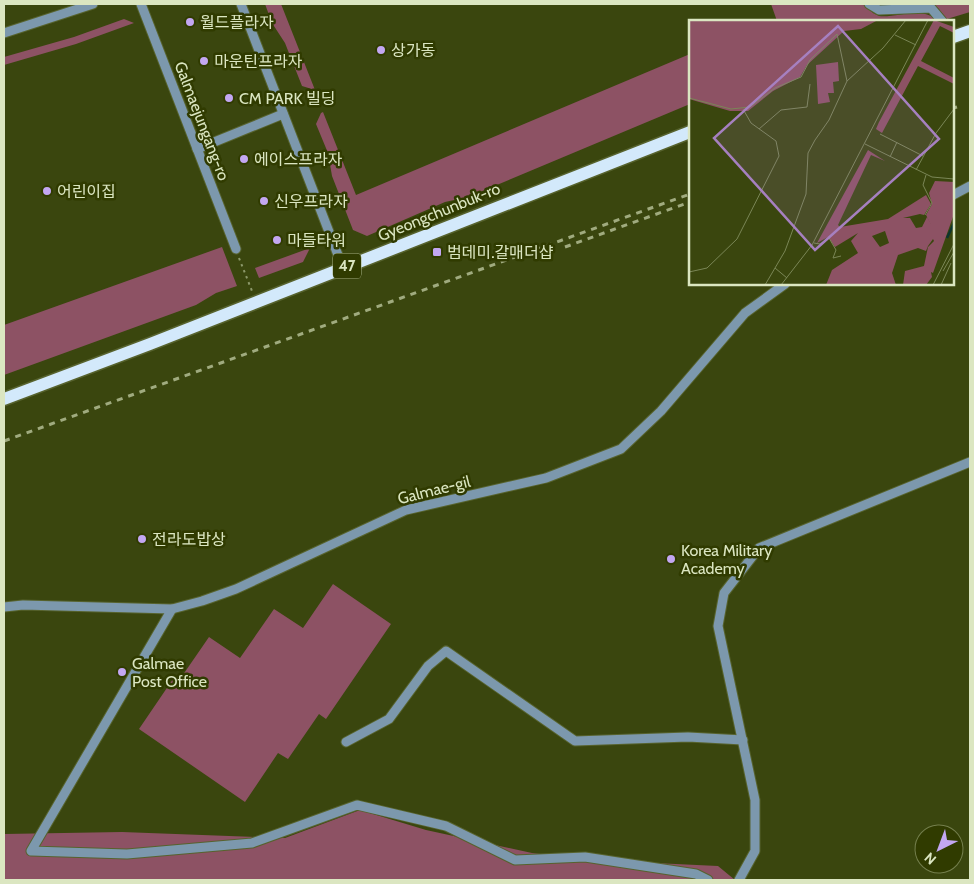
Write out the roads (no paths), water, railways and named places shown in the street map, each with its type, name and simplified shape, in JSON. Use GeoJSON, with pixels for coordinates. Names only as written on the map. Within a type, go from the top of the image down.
{"type":"FeatureCollection","features":[{"type":"Feature","properties":{"kind":"main road"},"geometry":{"type":"LineString","coordinates":[[954,37],[970,31]]}},
{"type":"Feature","properties":{"kind":"main road","name":"Gyeongchunbuk-ro"},"geometry":{"type":"LineString","coordinates":[[4,399],[150,344],[689,132]]}},
{"type":"Feature","properties":{"kind":"street"},"geometry":{"type":"LineString","coordinates":[[4,32],[93,4]]}},
{"type":"Feature","properties":{"kind":"street","name":"Galmaejungang-ro"},"geometry":{"type":"LineString","coordinates":[[141,4],[196,150],[236,249]]}},
{"type":"Feature","properties":{"kind":"street"},"geometry":{"type":"LineString","coordinates":[[241,4],[343,268]]}},
{"type":"Feature","properties":{"kind":"street"},"geometry":{"type":"LineString","coordinates":[[870,4],[879,10],[931,8],[941,20]]}},
{"type":"Feature","properties":{"kind":"street"},"geometry":{"type":"LineString","coordinates":[[196,150],[283,114]]}},
{"type":"Feature","properties":{"kind":"street"},"geometry":{"type":"LineString","coordinates":[[954,194],[970,186]]}},
{"type":"Feature","properties":{"kind":"street","name":"Galmae-gil"},"geometry":{"type":"LineString","coordinates":[[4,607],[172,609],[236,589],[406,510],[546,478],[621,449],[661,411],[744,313],[783,285]]}},
{"type":"Feature","properties":{"kind":"street"},"geometry":{"type":"LineString","coordinates":[[740,880],[755,851],[755,800],[718,626],[724,593],[759,548],[970,462]]}},
{"type":"Feature","properties":{"kind":"street"},"geometry":{"type":"LineString","coordinates":[[172,609],[31,851],[127,854],[252,843],[357,805],[446,826],[515,860],[585,857],[696,874],[708,880]]}},
{"type":"Feature","properties":{"kind":"street"},"geometry":{"type":"LineString","coordinates":[[346,742],[389,719],[428,666],[446,651],[575,741],[688,736],[743,740]]}},
{"type":"Feature","properties":{"kind":"railway"},"geometry":{"type":"LineString","coordinates":[[4,441],[689,194]]}},
{"type":"Feature","properties":{"kind":"railway"},"geometry":{"type":"LineString","coordinates":[[565,247],[689,202]]}},
{"type":"Feature","properties":{"kind":"place","name":"월드플라자"},"geometry":{"type":"Point","coordinates":[190,22]}},
{"type":"Feature","properties":{"kind":"place","name":"상가동"},"geometry":{"type":"Point","coordinates":[381,50]}},
{"type":"Feature","properties":{"kind":"place","name":"마운틴프라자"},"geometry":{"type":"Point","coordinates":[204,61]}},
{"type":"Feature","properties":{"kind":"place","name":"CM PARK 빌딩"},"geometry":{"type":"Point","coordinates":[229,98]}},
{"type":"Feature","properties":{"kind":"place","name":"에이스프라자"},"geometry":{"type":"Point","coordinates":[244,159]}},
{"type":"Feature","properties":{"kind":"place","name":"어린이집"},"geometry":{"type":"Point","coordinates":[47,191]}},
{"type":"Feature","properties":{"kind":"place","name":"신우프라자"},"geometry":{"type":"Point","coordinates":[264,201]}},
{"type":"Feature","properties":{"kind":"place","name":"마들타워"},"geometry":{"type":"Point","coordinates":[277,240]}},
{"type":"Feature","properties":{"kind":"place","name":"범데미.갈매더샵"},"geometry":{"type":"Point","coordinates":[437,252]}},
{"type":"Feature","properties":{"kind":"place","name":"전라도밥상"},"geometry":{"type":"Point","coordinates":[142,539]}},
{"type":"Feature","properties":{"kind":"place","name":"Korea Military Academy"},"geometry":{"type":"Point","coordinates":[671,559]}},
{"type":"Feature","properties":{"kind":"place","name":"Galmae Post Office"},"geometry":{"type":"Point","coordinates":[122,672]}}]}
